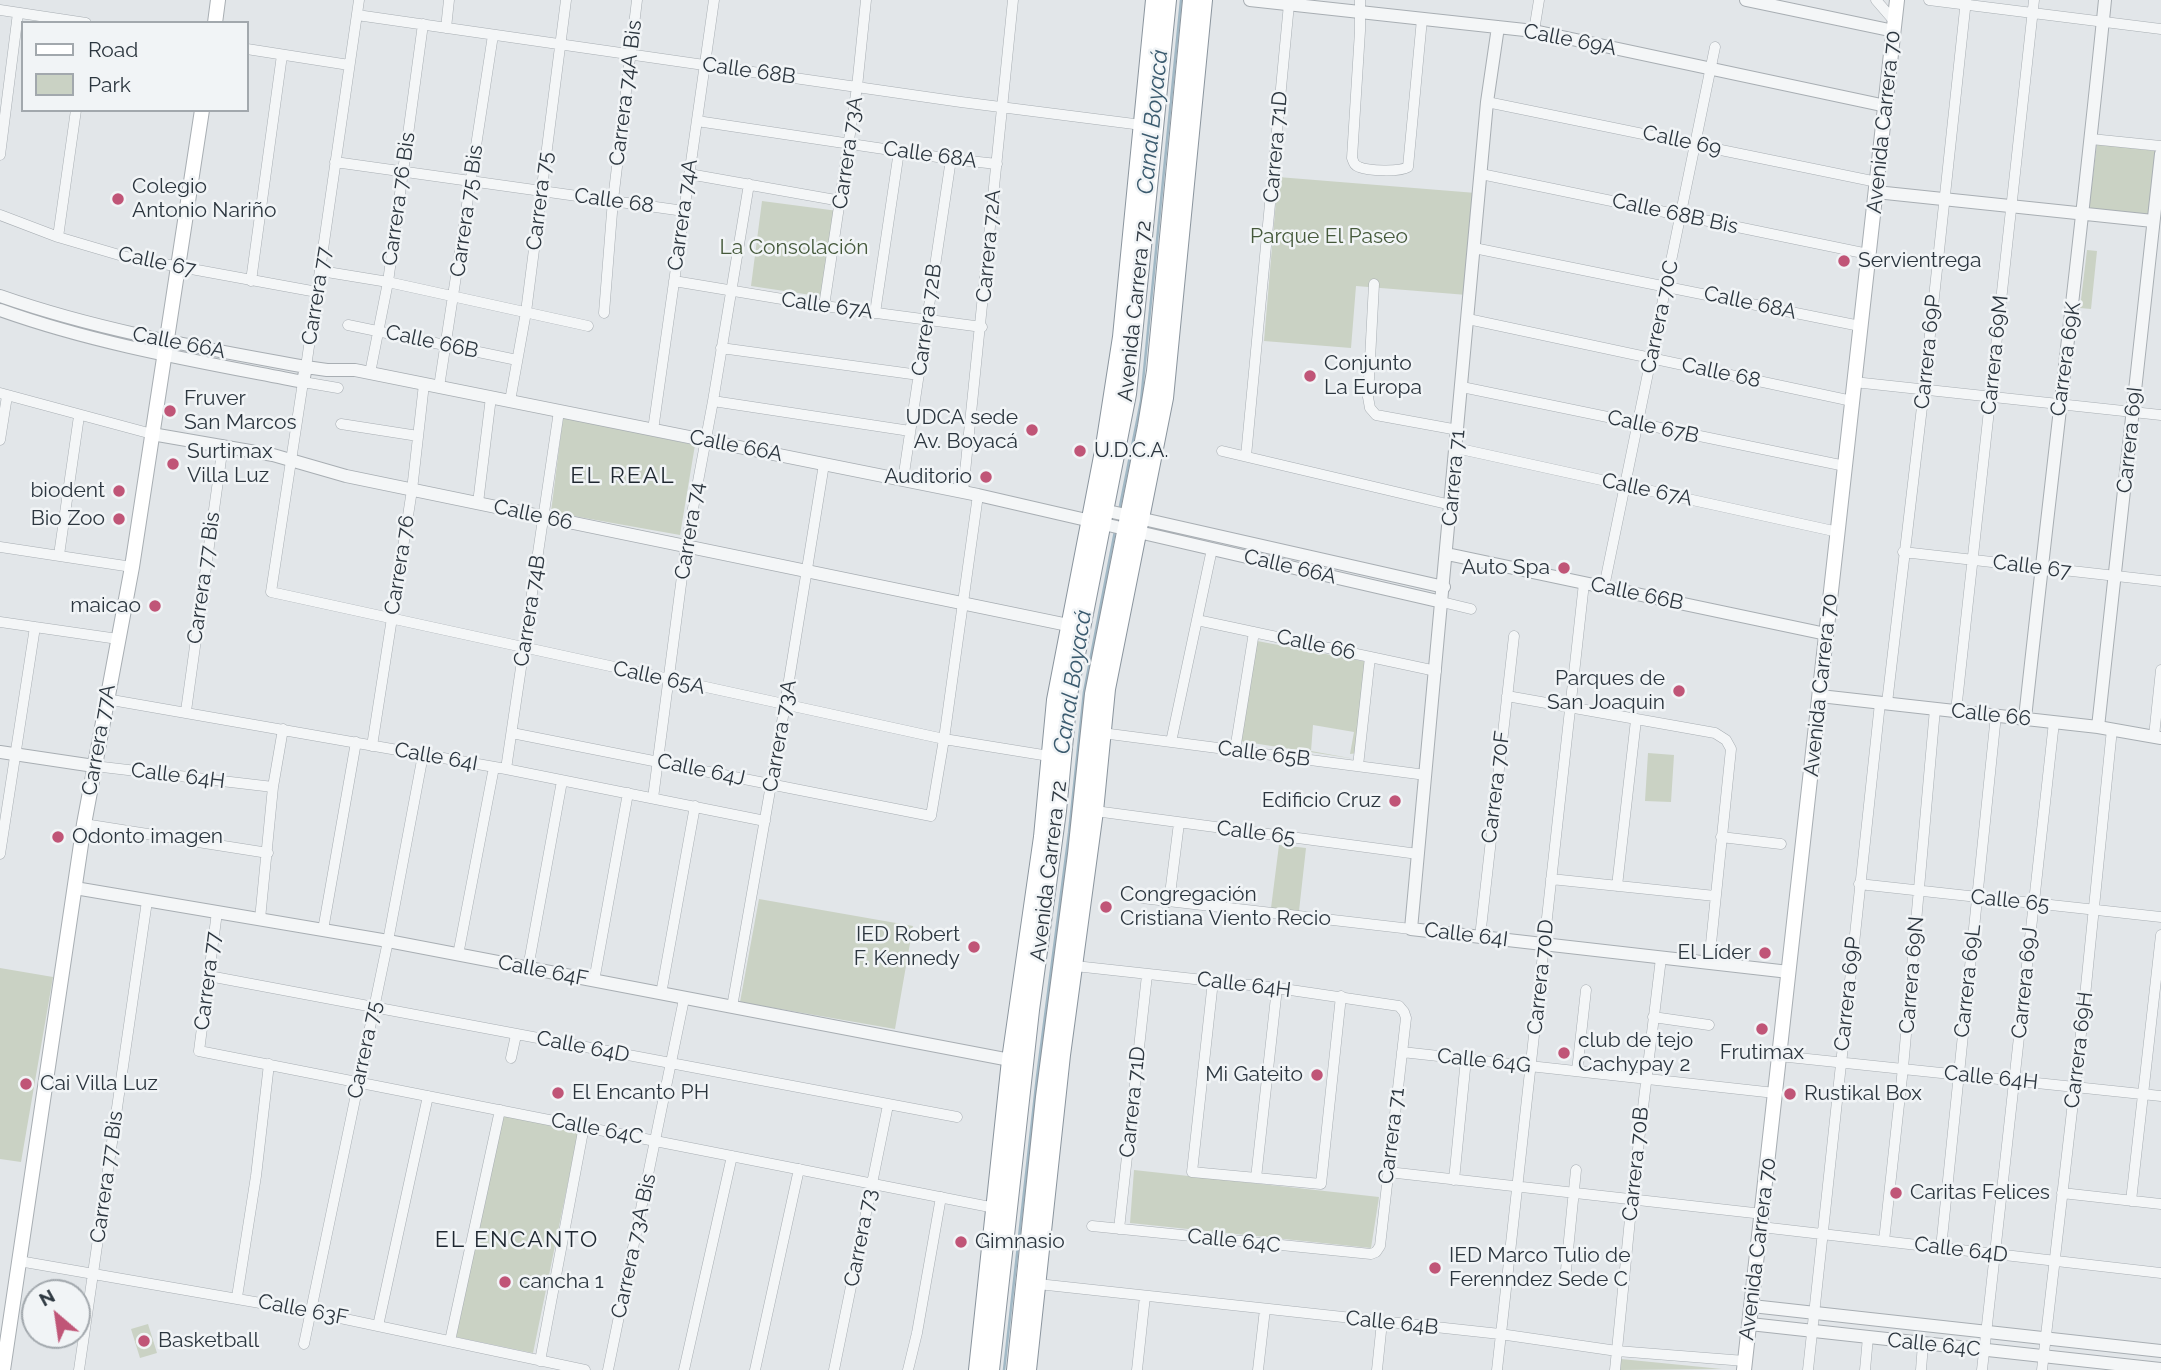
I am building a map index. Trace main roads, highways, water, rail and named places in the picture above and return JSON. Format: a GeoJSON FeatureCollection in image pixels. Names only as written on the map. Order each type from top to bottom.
{"type":"FeatureCollection","features":[{"type":"Feature","properties":{"kind":"highway","name":"Avenida Carrera 72"},"geometry":{"type":"LineString","coordinates":[[1028,1370],[1112,658],[1121,337],[1154,0]]}},
{"type":"Feature","properties":{"kind":"highway","name":"Avenida Carrera 72"},"geometry":{"type":"LineString","coordinates":[[1015,1370],[1042,1116],[1115,520],[1168,0]]}},
{"type":"Feature","properties":{"kind":"highway","name":"Avenida Carrera 72"},"geometry":{"type":"LineString","coordinates":[[991,1370],[1029,1023],[1052,862],[1069,695],[1115,520],[1151,401],[1191,0]]}},
{"type":"Feature","properties":{"kind":"highway","name":"Avenida Carrera 72"},"geometry":{"type":"LineString","coordinates":[[977,1370],[1010,1060],[1042,837],[1055,700],[1068,625],[1165,398],[1204,0]]}},
{"type":"Feature","properties":{"kind":"highway"},"geometry":{"type":"LineString","coordinates":[[1167,235],[1184,216]]}},
{"type":"Feature","properties":{"kind":"highway"},"geometry":{"type":"LineString","coordinates":[[1042,837],[1052,862]]}},
{"type":"Feature","properties":{"kind":"highway"},"geometry":{"type":"LineString","coordinates":[[1070,898],[1087,878]]}},
{"type":"Feature","properties":{"kind":"highway"},"geometry":{"type":"LineString","coordinates":[[1027,933],[1045,914]]}},
{"type":"Feature","properties":{"kind":"highway"},"geometry":{"type":"LineString","coordinates":[[1042,1116],[1054,1138]]}},
{"type":"Feature","properties":{"kind":"highway"},"geometry":{"type":"LineString","coordinates":[[989,1263],[1000,1289]]}},
{"type":"Feature","properties":{"kind":"highway"},"geometry":{"type":"LineString","coordinates":[[983,1370],[993,1350]]}},
{"type":"Feature","properties":{"kind":"main road"},"geometry":{"type":"LineString","coordinates":[[215,21],[218,0]]}},
{"type":"Feature","properties":{"kind":"main road","name":"Avenida Carrera 70"},"geometry":{"type":"LineString","coordinates":[[1745,1366],[1897,0]]}},
{"type":"Feature","properties":{"kind":"main road","name":"Carrera 77A"},"geometry":{"type":"LineString","coordinates":[[2,1367],[84,824],[132,567],[179,267],[200,112]]}},
{"type":"Feature","properties":{"kind":"waterway","name":"Canal Boyacá"},"geometry":{"type":"LineString","coordinates":[[1119,511],[1141,401],[1181,0]]}},
{"type":"Feature","properties":{"kind":"waterway","name":"Canal Boyacá"},"geometry":{"type":"LineString","coordinates":[[1004,1370],[1084,692],[1115,531]]}},
{"type":"Feature","properties":{"kind":"place","name":"Colegio Antonio Nariño"},"geometry":{"type":"Point","coordinates":[118,199]}},
{"type":"Feature","properties":{"kind":"place","name":"Servientrega"},"geometry":{"type":"Point","coordinates":[1844,261]}},
{"type":"Feature","properties":{"kind":"place","name":"Conjunto La Europa"},"geometry":{"type":"Point","coordinates":[1310,376]}},
{"type":"Feature","properties":{"kind":"place","name":"Fruver San Marcos"},"geometry":{"type":"Point","coordinates":[170,411]}},
{"type":"Feature","properties":{"kind":"place","name":"UDCA sede Av. Boyacá"},"geometry":{"type":"Point","coordinates":[1032,430]}},
{"type":"Feature","properties":{"kind":"place","name":"U.D.C.A."},"geometry":{"type":"Point","coordinates":[1080,451]}},
{"type":"Feature","properties":{"kind":"place","name":"Surtimax Villa Luz"},"geometry":{"type":"Point","coordinates":[173,464]}},
{"type":"Feature","properties":{"kind":"place","name":"Auditorio"},"geometry":{"type":"Point","coordinates":[986,477]}},
{"type":"Feature","properties":{"kind":"place","name":"biodent"},"geometry":{"type":"Point","coordinates":[119,491]}},
{"type":"Feature","properties":{"kind":"place","name":"Bio Zoo"},"geometry":{"type":"Point","coordinates":[119,519]}},
{"type":"Feature","properties":{"kind":"place","name":"Auto Spa"},"geometry":{"type":"Point","coordinates":[1564,568]}},
{"type":"Feature","properties":{"kind":"place","name":"maicao"},"geometry":{"type":"Point","coordinates":[155,606]}},
{"type":"Feature","properties":{"kind":"place","name":"Parques de San Joaquin"},"geometry":{"type":"Point","coordinates":[1679,691]}},
{"type":"Feature","properties":{"kind":"place","name":"Edificio Cruz"},"geometry":{"type":"Point","coordinates":[1395,801]}},
{"type":"Feature","properties":{"kind":"place","name":"Odonto imagen"},"geometry":{"type":"Point","coordinates":[58,837]}},
{"type":"Feature","properties":{"kind":"place","name":"Congregación Cristiana Viento Recio"},"geometry":{"type":"Point","coordinates":[1106,907]}},
{"type":"Feature","properties":{"kind":"place","name":"IED Robert F. Kennedy"},"geometry":{"type":"Point","coordinates":[974,947]}},
{"type":"Feature","properties":{"kind":"place","name":"El Líder"},"geometry":{"type":"Point","coordinates":[1765,953]}},
{"type":"Feature","properties":{"kind":"place","name":"Frutimax"},"geometry":{"type":"Point","coordinates":[1762,1029]}},
{"type":"Feature","properties":{"kind":"place","name":"club de tejo Cachypay 2"},"geometry":{"type":"Point","coordinates":[1564,1053]}},
{"type":"Feature","properties":{"kind":"place","name":"Mi Gateito"},"geometry":{"type":"Point","coordinates":[1317,1075]}},
{"type":"Feature","properties":{"kind":"place","name":"Cai Villa Luz"},"geometry":{"type":"Point","coordinates":[26,1084]}},
{"type":"Feature","properties":{"kind":"place","name":"El Encanto PH"},"geometry":{"type":"Point","coordinates":[558,1093]}},
{"type":"Feature","properties":{"kind":"place","name":"Rustikal Box"},"geometry":{"type":"Point","coordinates":[1790,1094]}},
{"type":"Feature","properties":{"kind":"place","name":"Caritas Felices"},"geometry":{"type":"Point","coordinates":[1896,1193]}},
{"type":"Feature","properties":{"kind":"place","name":"Gimnasio"},"geometry":{"type":"Point","coordinates":[961,1242]}},
{"type":"Feature","properties":{"kind":"place","name":"IED Marco Tulio de Ferenndez Sede C"},"geometry":{"type":"Point","coordinates":[1435,1268]}},
{"type":"Feature","properties":{"kind":"place","name":"cancha 1"},"geometry":{"type":"Point","coordinates":[505,1282]}},
{"type":"Feature","properties":{"kind":"place","name":"Basketball"},"geometry":{"type":"Point","coordinates":[144,1341]}},
{"type":"Feature","properties":{"kind":"district","name":"EL REAL"},"geometry":{"type":"Point","coordinates":[623,476]}},
{"type":"Feature","properties":{"kind":"district","name":"EL ENCANTO"},"geometry":{"type":"Point","coordinates":[517,1240]}},
{"type":"Feature","properties":{"kind":"park label","name":"Parque El Paseo"},"geometry":{"type":"Point","coordinates":[1329,237]}},
{"type":"Feature","properties":{"kind":"park label","name":"La Consolación"},"geometry":{"type":"Point","coordinates":[794,248]}}]}
